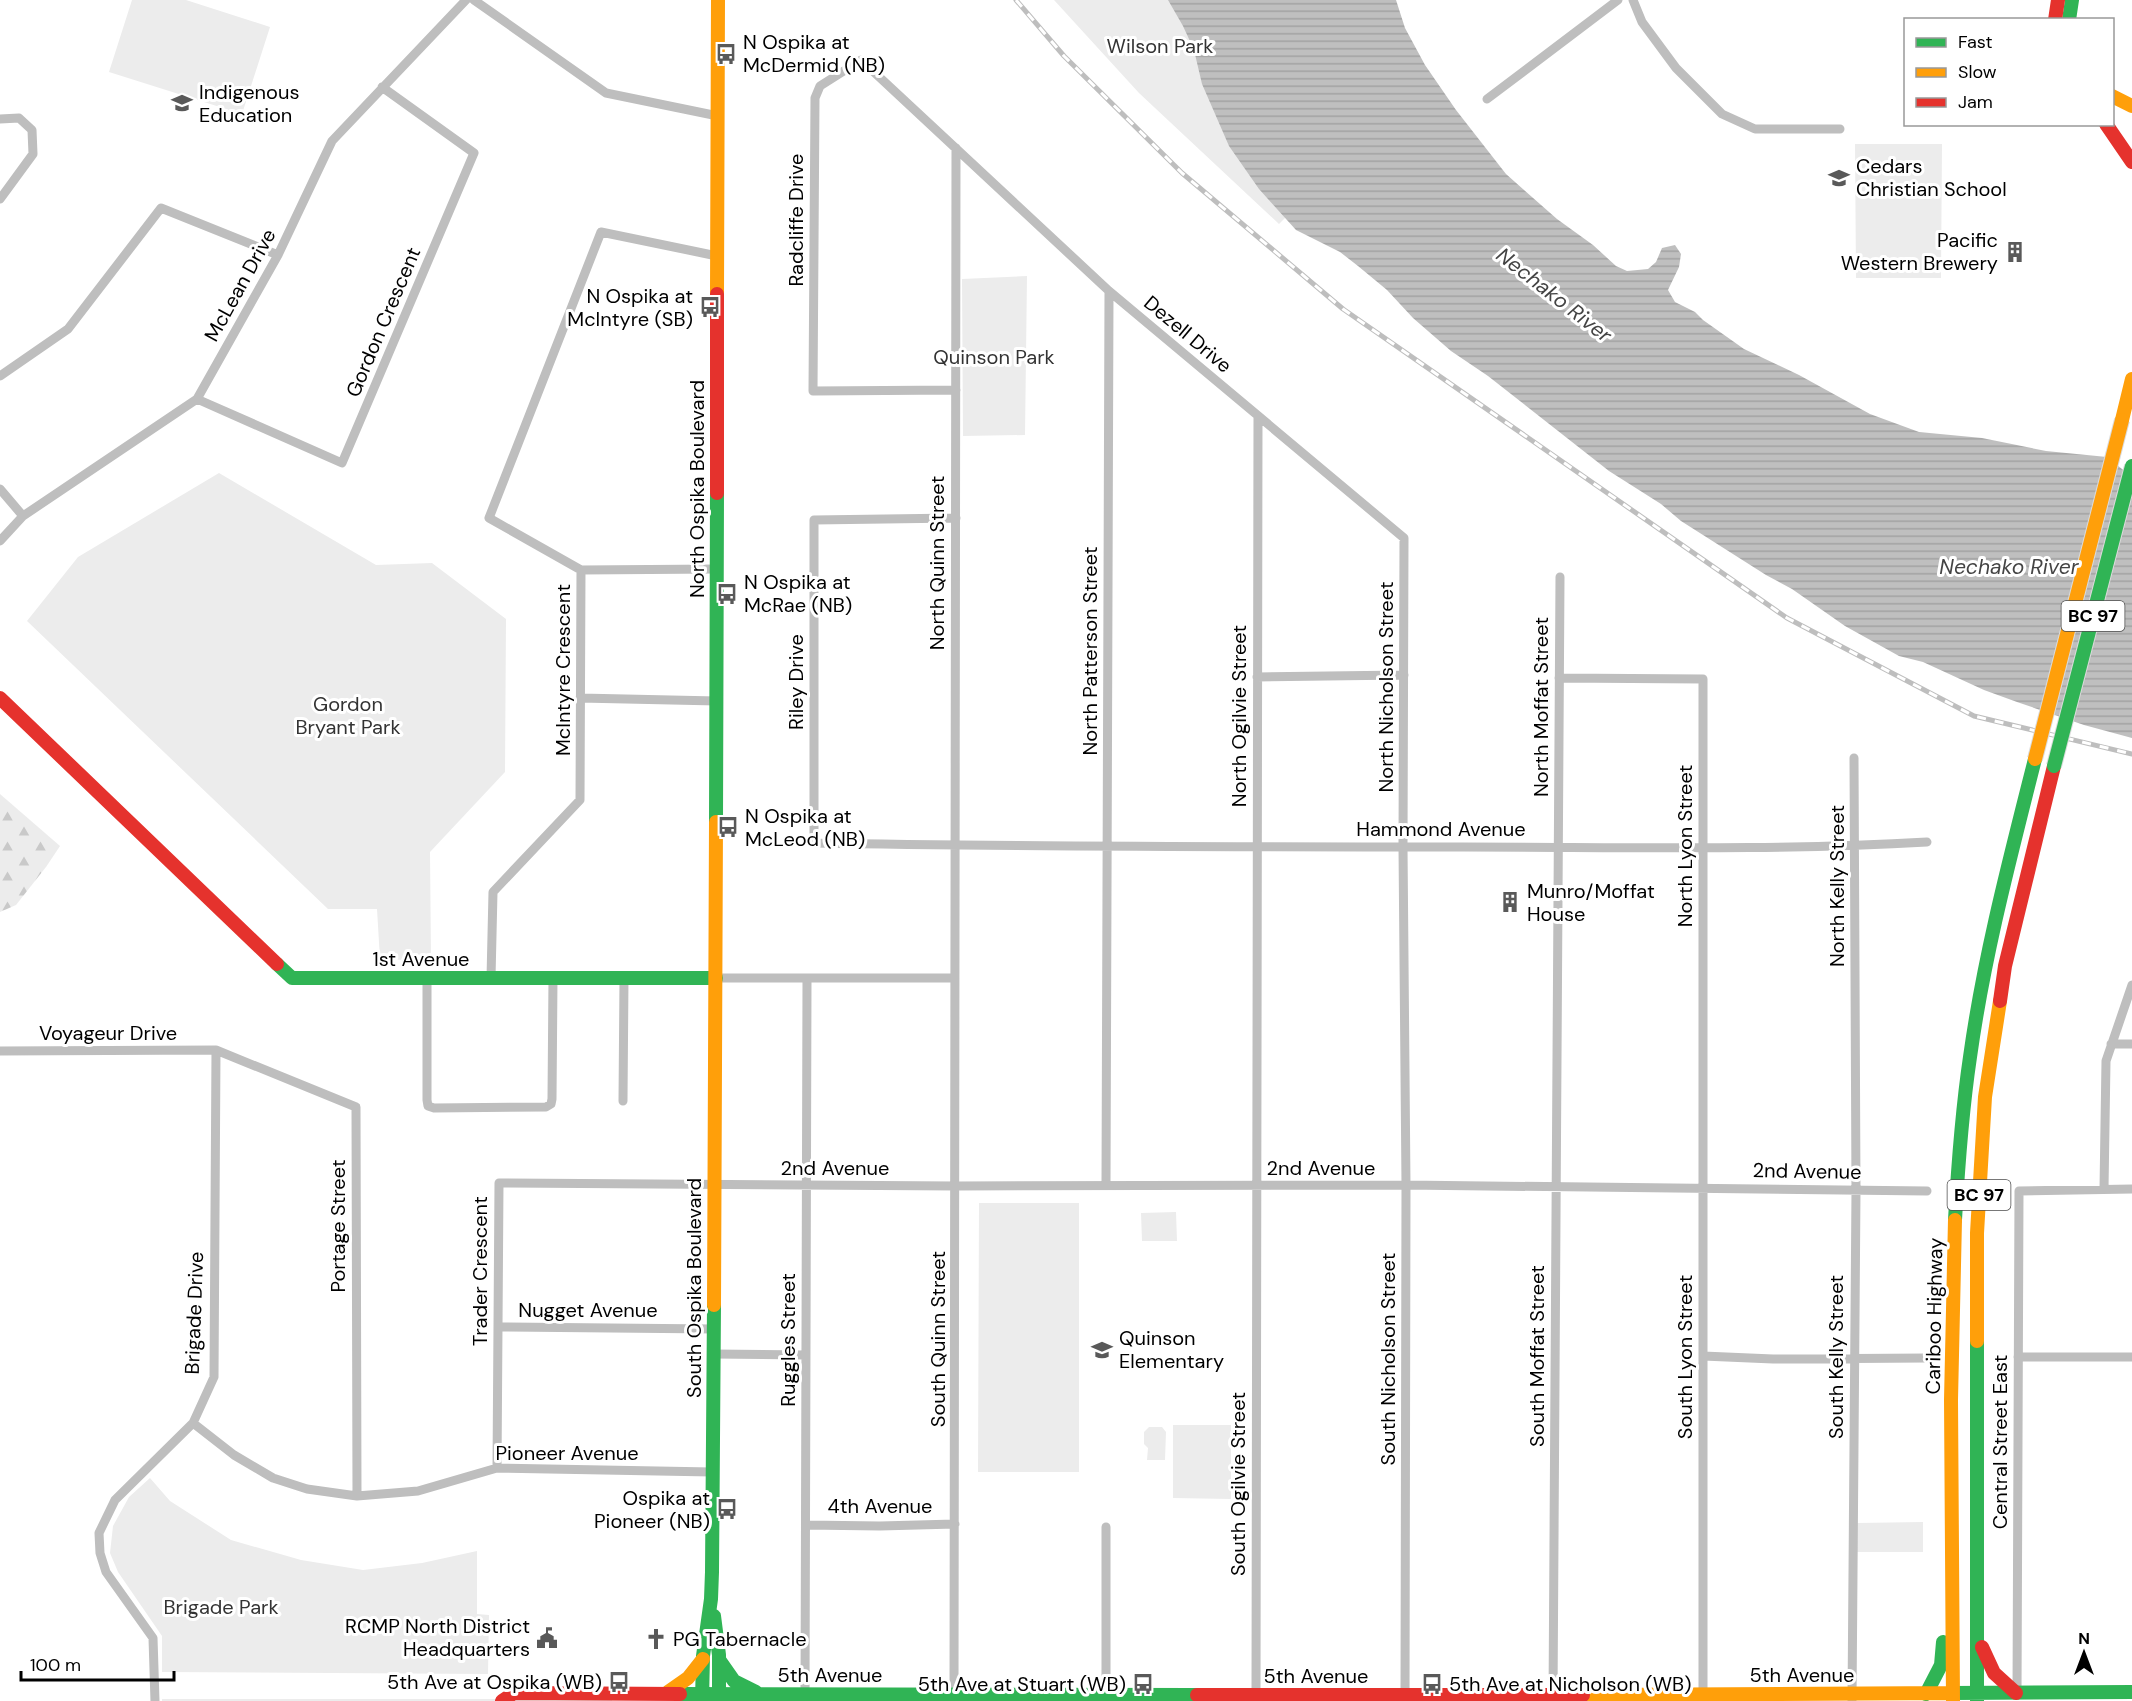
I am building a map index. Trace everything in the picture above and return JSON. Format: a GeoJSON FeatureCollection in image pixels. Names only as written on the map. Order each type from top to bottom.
{"type":"FeatureCollection","features":[{"type":"Feature","properties":{"kind":"main road","name":"North Ospika Boulevard"},"geometry":{"type":"LineString","coordinates":[[716,978],[718,0]]}},
{"type":"Feature","properties":{"kind":"main road"},"geometry":{"type":"LineString","coordinates":[[2055,18],[2058,0]]}},
{"type":"Feature","properties":{"kind":"main road"},"geometry":{"type":"LineString","coordinates":[[2069,18],[2072,0]]}},
{"type":"Feature","properties":{"kind":"main road"},"geometry":{"type":"LineString","coordinates":[[2114,97],[2132,106]]}},
{"type":"Feature","properties":{"kind":"main road"},"geometry":{"type":"LineString","coordinates":[[2107,126],[2132,162]]}},
{"type":"Feature","properties":{"kind":"main road","name":"Cariboo Highway"},"geometry":{"type":"LineString","coordinates":[[1956,1698],[1952,1313],[1964,1098],[1976,1017],[1996,918],[2132,380]]}},
{"type":"Feature","properties":{"kind":"main road","name":"BC 97"},"geometry":{"type":"LineString","coordinates":[[1977,1697],[1977,1233],[1985,1097],[2005,966],[2132,466]]}},
{"type":"Feature","properties":{"kind":"main road","name":"1st Avenue"},"geometry":{"type":"LineString","coordinates":[[0,698],[292,978],[716,978]]}},
{"type":"Feature","properties":{"kind":"main road","name":"South Ospika Boulevard"},"geometry":{"type":"LineString","coordinates":[[702,1698],[703,1659],[711,1599],[716,978]]}},
{"type":"Feature","properties":{"kind":"main road"},"geometry":{"type":"LineString","coordinates":[[1926,1694],[1941,1665],[1945,1541],[1952,1477]]}},
{"type":"Feature","properties":{"kind":"main road","name":"South Ospika Boulevard"},"geometry":{"type":"LineString","coordinates":[[711,1599],[719,1659],[719,1698]]}},
{"type":"Feature","properties":{"kind":"main road"},"geometry":{"type":"LineString","coordinates":[[1977,1631],[1987,1664],[1993,1674],[2017,1693]]}},
{"type":"Feature","properties":{"kind":"main road"},"geometry":{"type":"LineString","coordinates":[[664,1694],[682,1686],[690,1679],[703,1659]]}},
{"type":"Feature","properties":{"kind":"main road"},"geometry":{"type":"LineString","coordinates":[[719,1659],[726,1675],[732,1681],[746,1689],[763,1694]]}},
{"type":"Feature","properties":{"kind":"main road","name":"5th Avenue"},"geometry":{"type":"LineString","coordinates":[[502,1701],[514,1693],[664,1694],[702,1698],[763,1694],[805,1698],[1405,1699],[1852,1697],[1926,1694],[1956,1698],[2017,1693],[2132,1692]]}},
{"type":"Feature","properties":{"kind":"street","name":"McLean Drive"},"geometry":{"type":"LineString","coordinates":[[0,541],[22,516],[197,399],[278,255],[332,141],[466,0]]}},
{"type":"Feature","properties":{"kind":"street"},"geometry":{"type":"LineString","coordinates":[[474,0],[606,93],[718,116]]}},
{"type":"Feature","properties":{"kind":"street"},"geometry":{"type":"LineString","coordinates":[[1487,99],[1618,0]]}},
{"type":"Feature","properties":{"kind":"street"},"geometry":{"type":"LineString","coordinates":[[1633,0],[1642,22],[1676,68],[1722,114],[1755,129],[1840,129]]}},
{"type":"Feature","properties":{"kind":"street","name":"Radcliffe Drive"},"geometry":{"type":"LineString","coordinates":[[956,148],[861,60],[820,86],[816,92],[814,110],[813,391],[956,390]]}},
{"type":"Feature","properties":{"kind":"street","name":"Gordon Crescent"},"geometry":{"type":"LineString","coordinates":[[197,399],[342,463],[474,153],[382,87]]}},
{"type":"Feature","properties":{"kind":"street"},"geometry":{"type":"LineString","coordinates":[[0,119],[20,118],[32,130],[33,154],[0,199]]}},
{"type":"Feature","properties":{"kind":"street","name":"Dezell Drive"},"geometry":{"type":"LineString","coordinates":[[956,148],[1109,291],[1404,538]]}},
{"type":"Feature","properties":{"kind":"street","name":"North Quinn Street"},"geometry":{"type":"LineString","coordinates":[[955,978],[956,148]]}},
{"type":"Feature","properties":{"kind":"street"},"geometry":{"type":"LineString","coordinates":[[0,376],[68,329],[160,208],[278,255]]}},
{"type":"Feature","properties":{"kind":"street","name":"McIntyre Crescent"},"geometry":{"type":"LineString","coordinates":[[491,978],[493,892],[580,800],[581,570],[489,518],[601,232],[717,256]]}},
{"type":"Feature","properties":{"kind":"street","name":"North Patterson Street"},"geometry":{"type":"LineString","coordinates":[[1106,1185],[1109,291]]}},
{"type":"Feature","properties":{"kind":"street","name":"North Ogilvie Street"},"geometry":{"type":"LineString","coordinates":[[1256,1016],[1258,417]]}},
{"type":"Feature","properties":{"kind":"street"},"geometry":{"type":"LineString","coordinates":[[0,489],[22,516]]}},
{"type":"Feature","properties":{"kind":"street","name":"Riley Drive"},"geometry":{"type":"LineString","coordinates":[[955,846],[814,843],[814,520],[956,518]]}},
{"type":"Feature","properties":{"kind":"street","name":"North Nicholson Street"},"geometry":{"type":"LineString","coordinates":[[1404,538],[1405,1017]]}},
{"type":"Feature","properties":{"kind":"street"},"geometry":{"type":"LineString","coordinates":[[581,570],[717,569]]}},
{"type":"Feature","properties":{"kind":"street","name":"North Moffat Street"},"geometry":{"type":"LineString","coordinates":[[1557,1017],[1560,577]]}},
{"type":"Feature","properties":{"kind":"street"},"geometry":{"type":"LineString","coordinates":[[1257,677],[1404,675]]}},
{"type":"Feature","properties":{"kind":"street","name":"North Lyon Street"},"geometry":{"type":"LineString","coordinates":[[1559,678],[1703,679],[1703,1013]]}},
{"type":"Feature","properties":{"kind":"street"},"geometry":{"type":"LineString","coordinates":[[580,698],[717,701]]}},
{"type":"Feature","properties":{"kind":"street","name":"North Kelly Street"},"geometry":{"type":"LineString","coordinates":[[1854,758],[1855,1014]]}},
{"type":"Feature","properties":{"kind":"street","name":"Hammond Avenue"},"geometry":{"type":"LineString","coordinates":[[955,846],[1855,847],[1927,842]]}},
{"type":"Feature","properties":{"kind":"street"},"geometry":{"type":"LineString","coordinates":[[427,978],[426,1100],[428,1106],[434,1108],[546,1107],[551,1104],[553,978]]}},
{"type":"Feature","properties":{"kind":"street"},"geometry":{"type":"LineString","coordinates":[[623,1101],[624,978]]}},
{"type":"Feature","properties":{"kind":"street","name":"1st Avenue"},"geometry":{"type":"LineString","coordinates":[[716,978],[955,978]]}},
{"type":"Feature","properties":{"kind":"street","name":"South Quinn Street"},"geometry":{"type":"LineString","coordinates":[[954,1698],[955,978]]}},
{"type":"Feature","properties":{"kind":"street","name":"Ruggles Street"},"geometry":{"type":"LineString","coordinates":[[805,1698],[807,979]]}},
{"type":"Feature","properties":{"kind":"street"},"geometry":{"type":"LineString","coordinates":[[2132,985],[2106,1061],[2104,1189],[2132,1190]]}},
{"type":"Feature","properties":{"kind":"street","name":"South Lyon Street"},"geometry":{"type":"LineString","coordinates":[[1703,1013],[1703,1698]]}},
{"type":"Feature","properties":{"kind":"street","name":"South Kelly Street"},"geometry":{"type":"LineString","coordinates":[[1852,1697],[1855,1014]]}},
{"type":"Feature","properties":{"kind":"street","name":"South Ogilvie Street"},"geometry":{"type":"LineString","coordinates":[[1256,1016],[1256,1698]]}},
{"type":"Feature","properties":{"kind":"street","name":"South Nicholson Street"},"geometry":{"type":"LineString","coordinates":[[1405,1017],[1405,1699]]}},
{"type":"Feature","properties":{"kind":"street","name":"South Moffat Street"},"geometry":{"type":"LineString","coordinates":[[1553,1698],[1557,1017]]}},
{"type":"Feature","properties":{"kind":"street"},"geometry":{"type":"LineString","coordinates":[[2111,1044],[2132,1044]]}},
{"type":"Feature","properties":{"kind":"street","name":"Voyageur Drive"},"geometry":{"type":"LineString","coordinates":[[0,1051],[216,1050]]}},
{"type":"Feature","properties":{"kind":"street","name":"Brigade Drive"},"geometry":{"type":"LineString","coordinates":[[154,1701],[153,1638],[106,1572],[100,1553],[99,1533],[115,1500],[192,1422],[214,1377],[216,1050]]}},
{"type":"Feature","properties":{"kind":"street","name":"Portage Street"},"geometry":{"type":"LineString","coordinates":[[216,1050],[356,1107],[357,1496]]}},
{"type":"Feature","properties":{"kind":"street","name":"Trader Crescent"},"geometry":{"type":"LineString","coordinates":[[496,1468],[499,1183],[714,1186]]}},
{"type":"Feature","properties":{"kind":"street","name":"2nd Avenue"},"geometry":{"type":"LineString","coordinates":[[714,1186],[1406,1185],[1928,1191]]}},
{"type":"Feature","properties":{"kind":"street","name":"Central Street East"},"geometry":{"type":"LineString","coordinates":[[2017,1693],[2019,1191],[2104,1189]]}},
{"type":"Feature","properties":{"kind":"street","name":"Nugget Avenue"},"geometry":{"type":"LineString","coordinates":[[498,1327],[714,1329]]}},
{"type":"Feature","properties":{"kind":"street"},"geometry":{"type":"LineString","coordinates":[[713,1354],[806,1356]]}},
{"type":"Feature","properties":{"kind":"street"},"geometry":{"type":"LineString","coordinates":[[1703,1356],[1773,1359],[1927,1358]]}},
{"type":"Feature","properties":{"kind":"street"},"geometry":{"type":"LineString","coordinates":[[2018,1357],[2132,1357]]}},
{"type":"Feature","properties":{"kind":"street","name":"Pioneer Avenue"},"geometry":{"type":"LineString","coordinates":[[192,1422],[234,1455],[273,1478],[307,1489],[357,1496],[418,1491],[496,1468],[712,1472]]}},
{"type":"Feature","properties":{"kind":"street","name":"4th Avenue"},"geometry":{"type":"LineString","coordinates":[[806,1524],[880,1526],[955,1524]]}},
{"type":"Feature","properties":{"kind":"street"},"geometry":{"type":"LineString","coordinates":[[1106,1527],[1106,1698]]}},
{"type":"Feature","properties":{"kind":"green space"},"geometry":{"type":"Polygon","coordinates":[[[132,0],[186,0],[270,27],[242,114],[109,72],[132,0]]]}},
{"type":"Feature","properties":{"kind":"green space","name":"Wilson Park"},"geometry":{"type":"Polygon","coordinates":[[[1054,0],[1189,0],[1298,205],[1279,224],[1139,93],[1054,0]]]}},
{"type":"Feature","properties":{"kind":"green space"},"geometry":{"type":"Polygon","coordinates":[[[1855,144],[1942,144],[1941,278],[1856,278],[1855,144]]]}},
{"type":"Feature","properties":{"kind":"green space","name":"Quinson Park"},"geometry":{"type":"Polygon","coordinates":[[[1027,276],[1025,435],[963,436],[962,279],[1027,276]]]}},
{"type":"Feature","properties":{"kind":"green space","name":"Gordon Bryant Park"},"geometry":{"type":"Polygon","coordinates":[[[219,473],[376,565],[432,563],[506,619],[505,772],[430,852],[431,961],[380,959],[377,909],[328,909],[27,621],[78,557],[219,473]]]}},
{"type":"Feature","properties":{"kind":"green space"},"geometry":{"type":"Polygon","coordinates":[[[0,794],[60,846],[16,905],[0,912],[0,794]]]}},
{"type":"Feature","properties":{"kind":"green space"},"geometry":{"type":"Polygon","coordinates":[[[979,1203],[1079,1203],[1079,1472],[978,1472],[979,1203]]]}},
{"type":"Feature","properties":{"kind":"green space"},"geometry":{"type":"Polygon","coordinates":[[[1176,1212],[1177,1241],[1142,1241],[1141,1213],[1176,1212]]]}},
{"type":"Feature","properties":{"kind":"green space"},"geometry":{"type":"Polygon","coordinates":[[[1173,1425],[1231,1425],[1231,1499],[1173,1498],[1173,1425]]]}},
{"type":"Feature","properties":{"kind":"green space"},"geometry":{"type":"Polygon","coordinates":[[[1149,1427],[1162,1427],[1166,1432],[1165,1460],[1147,1460],[1148,1448],[1144,1444],[1144,1432],[1149,1427]]]}},
{"type":"Feature","properties":{"kind":"green space","name":"Brigade Park"},"geometry":{"type":"Polygon","coordinates":[[[150,1478],[170,1501],[231,1540],[301,1560],[363,1570],[422,1563],[477,1551],[477,1614],[489,1615],[488,1674],[162,1672],[162,1636],[118,1572],[110,1553],[113,1526],[129,1497],[150,1478]]]}},
{"type":"Feature","properties":{"kind":"green space"},"geometry":{"type":"Polygon","coordinates":[[[1923,1522],[1923,1552],[1856,1552],[1857,1523],[1923,1522]]]}},
{"type":"Feature","properties":{"kind":"green space"},"geometry":{"type":"Polygon","coordinates":[[[162,1699],[612,1699],[612,1701],[162,1701],[162,1699]]]}},
{"type":"Feature","properties":{"kind":"water","name":"Nechako River"},"geometry":{"type":"Polygon","coordinates":[[[1168,0],[1396,0],[1405,28],[1425,65],[1456,110],[1506,174],[1557,219],[1593,245],[1616,266],[1627,271],[1648,269],[1656,262],[1662,248],[1675,245],[1681,254],[1679,267],[1668,290],[1675,302],[1695,312],[1744,349],[1799,375],[1870,414],[1919,432],[1982,438],[2046,451],[2107,457],[2132,477],[2132,738],[2084,725],[1984,690],[1923,662],[1899,656],[1845,626],[1792,589],[1681,521],[1661,504],[1609,471],[1488,376],[1451,351],[1413,318],[1387,290],[1358,266],[1340,252],[1296,230],[1259,189],[1229,146],[1202,84],[1194,50],[1168,0]]]}},
{"type":"Feature","properties":{"kind":"railway"},"geometry":{"type":"LineString","coordinates":[[1016,0],[1064,56],[1182,173],[1343,309],[1787,618],[1974,716],[2132,754]]}},
{"type":"Feature","properties":{"kind":"traffic: fast"},"geometry":{"type":"LineString","coordinates":[[2069,18],[2072,0]]}},
{"type":"Feature","properties":{"kind":"traffic: fast"},"geometry":{"type":"LineString","coordinates":[[2054,766],[2132,466]]}},
{"type":"Feature","properties":{"kind":"traffic: fast"},"geometry":{"type":"LineString","coordinates":[[716,822],[717,493]]}},
{"type":"Feature","properties":{"kind":"traffic: fast"},"geometry":{"type":"LineString","coordinates":[[1955,1220],[1967,1077],[1976,1019],[1998,907],[2035,759]]}},
{"type":"Feature","properties":{"kind":"traffic: fast"},"geometry":{"type":"LineString","coordinates":[[277,964],[292,978],[716,978]]}},
{"type":"Feature","properties":{"kind":"traffic: fast"},"geometry":{"type":"LineString","coordinates":[[702,1701],[703,1656],[711,1599],[712,1572],[714,1305]]}},
{"type":"Feature","properties":{"kind":"traffic: fast"},"geometry":{"type":"LineString","coordinates":[[1977,1341],[1977,1701]]}},
{"type":"Feature","properties":{"kind":"traffic: fast"},"geometry":{"type":"LineString","coordinates":[[714,1616],[719,1655],[719,1701]]}},
{"type":"Feature","properties":{"kind":"traffic: fast"},"geometry":{"type":"LineString","coordinates":[[1926,1694],[1941,1665],[1943,1642]]}},
{"type":"Feature","properties":{"kind":"traffic: fast"},"geometry":{"type":"LineString","coordinates":[[720,1661],[734,1681],[756,1692]]}},
{"type":"Feature","properties":{"kind":"traffic: fast"},"geometry":{"type":"LineString","coordinates":[[1952,1693],[2132,1692]]}},
{"type":"Feature","properties":{"kind":"traffic: fast"},"geometry":{"type":"LineString","coordinates":[[680,1694],[1197,1695]]}},
{"type":"Feature","properties":{"kind":"traffic: slow"},"geometry":{"type":"LineString","coordinates":[[717,294],[718,0]]}},
{"type":"Feature","properties":{"kind":"traffic: slow"},"geometry":{"type":"LineString","coordinates":[[2114,97],[2132,106]]}},
{"type":"Feature","properties":{"kind":"traffic: slow"},"geometry":{"type":"LineString","coordinates":[[2122,420],[2132,379]]}},
{"type":"Feature","properties":{"kind":"traffic: slow"},"geometry":{"type":"LineString","coordinates":[[2035,759],[2122,420]]}},
{"type":"Feature","properties":{"kind":"traffic: slow"},"geometry":{"type":"LineString","coordinates":[[714,1305],[716,822]]}},
{"type":"Feature","properties":{"kind":"traffic: slow"},"geometry":{"type":"LineString","coordinates":[[1977,1341],[1977,1233],[1985,1097],[2000,1001]]}},
{"type":"Feature","properties":{"kind":"traffic: slow"},"geometry":{"type":"LineString","coordinates":[[1953,1701],[1951,1400],[1955,1220]]}},
{"type":"Feature","properties":{"kind":"traffic: slow"},"geometry":{"type":"LineString","coordinates":[[668,1692],[688,1678],[703,1659]]}},
{"type":"Feature","properties":{"kind":"traffic: slow"},"geometry":{"type":"LineString","coordinates":[[1583,1695],[1952,1693]]}},
{"type":"Feature","properties":{"kind":"traffic: jam"},"geometry":{"type":"LineString","coordinates":[[2055,18],[2058,0]]}},
{"type":"Feature","properties":{"kind":"traffic: jam"},"geometry":{"type":"LineString","coordinates":[[2107,126],[2132,162]]}},
{"type":"Feature","properties":{"kind":"traffic: jam"},"geometry":{"type":"LineString","coordinates":[[717,294],[717,493]]}},
{"type":"Feature","properties":{"kind":"traffic: jam"},"geometry":{"type":"LineString","coordinates":[[0,698],[277,964]]}},
{"type":"Feature","properties":{"kind":"traffic: jam"},"geometry":{"type":"LineString","coordinates":[[2000,1001],[2005,966],[2054,766]]}},
{"type":"Feature","properties":{"kind":"traffic: jam"},"geometry":{"type":"LineString","coordinates":[[1982,1647],[1994,1673],[2016,1693]]}},
{"type":"Feature","properties":{"kind":"traffic: jam"},"geometry":{"type":"LineString","coordinates":[[502,1701],[514,1693],[680,1694]]}},
{"type":"Feature","properties":{"kind":"traffic: jam"},"geometry":{"type":"LineString","coordinates":[[1197,1695],[1583,1695]]}},
{"type":"Feature","properties":{"kind":"place","name":"N Ospika at McDermid (NB)"},"geometry":{"type":"Point","coordinates":[726,54]}},
{"type":"Feature","properties":{"kind":"place","name":"Indigenous Education"},"geometry":{"type":"Point","coordinates":[182,103]}},
{"type":"Feature","properties":{"kind":"place","name":"Cedars Christian School"},"geometry":{"type":"Point","coordinates":[1839,178]}},
{"type":"Feature","properties":{"kind":"place","name":"Pacific Western Brewery"},"geometry":{"type":"Point","coordinates":[2015,252]}},
{"type":"Feature","properties":{"kind":"place","name":"N Ospika at McIntyre (SB)"},"geometry":{"type":"Point","coordinates":[710,307]}},
{"type":"Feature","properties":{"kind":"place","name":"N Ospika at McRae (NB)"},"geometry":{"type":"Point","coordinates":[727,594]}},
{"type":"Feature","properties":{"kind":"place","name":"N Ospika at McLeod (NB)"},"geometry":{"type":"Point","coordinates":[728,827]}},
{"type":"Feature","properties":{"kind":"place","name":"Munro/Moffat House"},"geometry":{"type":"Point","coordinates":[1510,902]}},
{"type":"Feature","properties":{"kind":"place","name":"Quinson Elementary"},"geometry":{"type":"Point","coordinates":[1102,1350]}},
{"type":"Feature","properties":{"kind":"place","name":"Ospika at Pioneer (NB)"},"geometry":{"type":"Point","coordinates":[727,1509]}},
{"type":"Feature","properties":{"kind":"place","name":"RCMP North District Headquarters"},"geometry":{"type":"Point","coordinates":[547,1638]}},
{"type":"Feature","properties":{"kind":"place","name":"PG Tabernacle"},"geometry":{"type":"Point","coordinates":[656,1639]}},
{"type":"Feature","properties":{"kind":"place","name":"5th Ave at Ospika (WB)"},"geometry":{"type":"Point","coordinates":[619,1682]}},
{"type":"Feature","properties":{"kind":"place","name":"5th Ave at Stuart (WB)"},"geometry":{"type":"Point","coordinates":[1143,1684]}},
{"type":"Feature","properties":{"kind":"place","name":"5th Ave at Nicholson (WB)"},"geometry":{"type":"Point","coordinates":[1432,1684]}}]}
